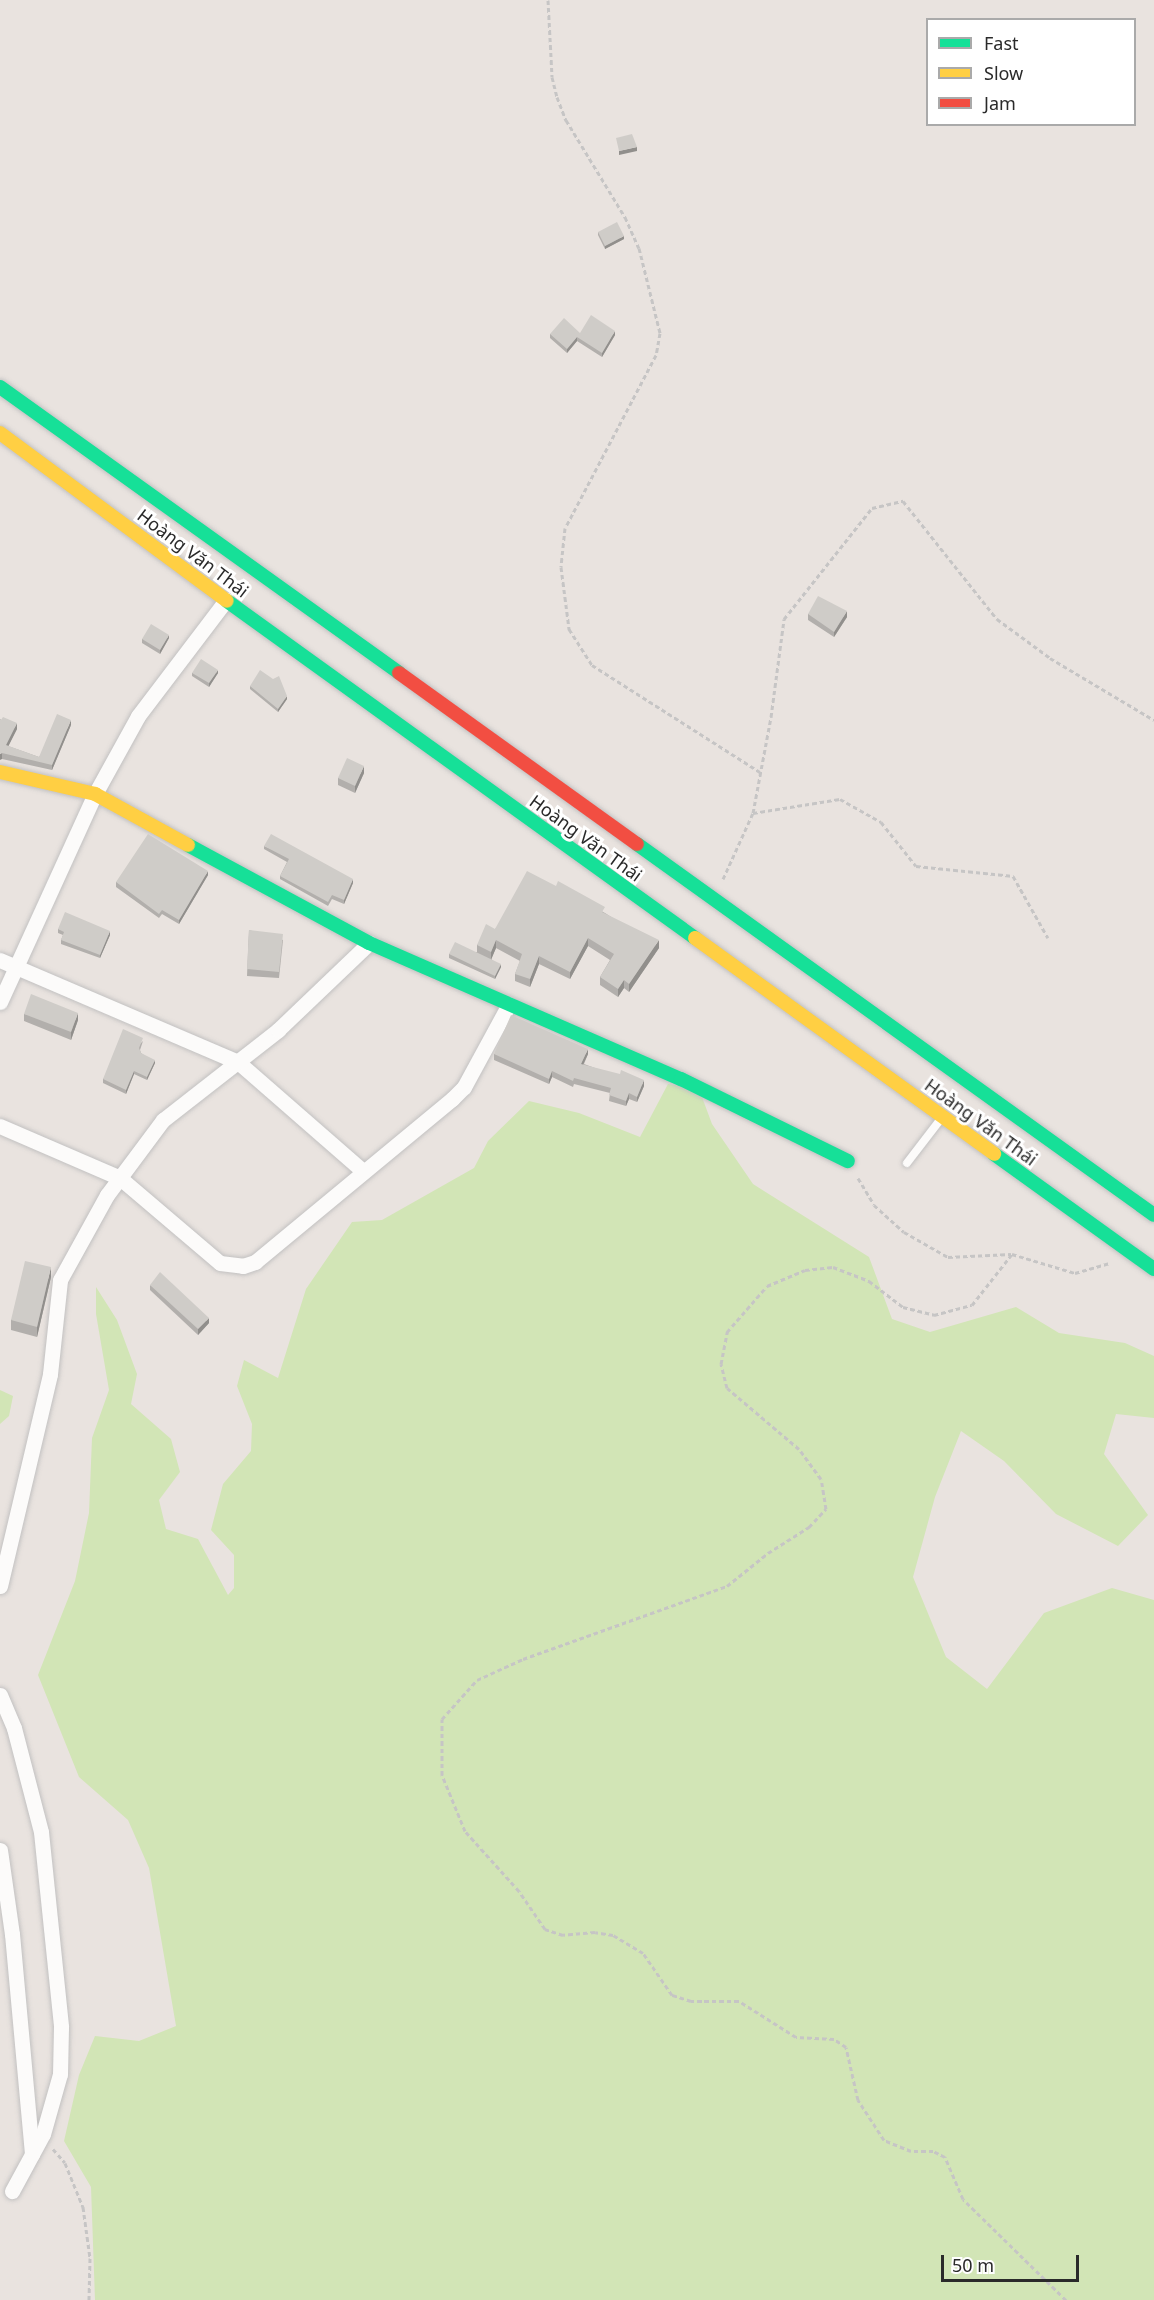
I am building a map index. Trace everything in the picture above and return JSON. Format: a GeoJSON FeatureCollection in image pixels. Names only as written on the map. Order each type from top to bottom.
{"type":"FeatureCollection","features":[{"type":"Feature","properties":{"kind":"main road","name":"Hoàng Văn Thái"},"geometry":{"type":"LineString","coordinates":[[0,387],[243,576],[713,900],[1154,1215]]}},
{"type":"Feature","properties":{"kind":"main road","name":"Hoàng Văn Thái"},"geometry":{"type":"LineString","coordinates":[[0,433],[226,600],[1154,1269]]}},
{"type":"Feature","properties":{"kind":"main road"},"geometry":{"type":"LineString","coordinates":[[226,600],[243,576]]}},
{"type":"Feature","properties":{"kind":"main road"},"geometry":{"type":"LineString","coordinates":[[0,772],[95,794],[369,943],[681,1079],[848,1161]]}},
{"type":"Feature","properties":{"kind":"street"},"geometry":{"type":"LineString","coordinates":[[0,1002],[95,794],[138,716],[226,600]]}},
{"type":"Feature","properties":{"kind":"street"},"geometry":{"type":"LineString","coordinates":[[0,1586],[50,1374],[60,1280],[120,1178],[164,1120],[278,1030],[369,943]]}},
{"type":"Feature","properties":{"kind":"street"},"geometry":{"type":"LineString","coordinates":[[0,960],[238,1062],[363,1171]]}},
{"type":"Feature","properties":{"kind":"street"},"geometry":{"type":"LineString","coordinates":[[0,1126],[120,1178],[220,1263],[232,1267],[255,1262],[464,1087],[509,1004]]}},
{"type":"Feature","properties":{"kind":"street"},"geometry":{"type":"LineString","coordinates":[[0,1695],[14,1728],[41,1832],[57,1969],[60,2074],[43,2134],[12,2191]]}},
{"type":"Feature","properties":{"kind":"street"},"geometry":{"type":"LineString","coordinates":[[0,1850],[12,1934],[32,2155]]}},
{"type":"Feature","properties":{"kind":"lane"},"geometry":{"type":"LineString","coordinates":[[907,1163],[943,1117]]}},
{"type":"Feature","properties":{"kind":"path"},"geometry":{"type":"LineString","coordinates":[[548,0],[552,77],[557,97],[566,120],[620,207],[639,248],[660,333],[656,355],[565,528],[561,567],[569,629],[592,664],[760,772]]}},
{"type":"Feature","properties":{"kind":"path"},"geometry":{"type":"LineString","coordinates":[[713,900],[753,813],[784,619],[872,508],[903,501],[997,618],[1050,658],[1154,720]]}},
{"type":"Feature","properties":{"kind":"path"},"geometry":{"type":"LineString","coordinates":[[753,813],[840,800],[881,822],[916,866],[1012,876],[1048,938]]}},
{"type":"Feature","properties":{"kind":"path"},"geometry":{"type":"LineString","coordinates":[[848,1161],[874,1205],[903,1232],[948,1257],[1012,1254],[1075,1273],[1113,1263],[1130,1252]]}},
{"type":"Feature","properties":{"kind":"path"},"geometry":{"type":"LineString","coordinates":[[1012,1254],[972,1305],[934,1315],[903,1306],[869,1281],[833,1268],[805,1270],[767,1287],[727,1332],[721,1364],[725,1380],[728,1388],[799,1449],[821,1479],[825,1509],[809,1527],[768,1553],[727,1586],[606,1632],[523,1659],[477,1680],[442,1719],[442,1776],[465,1831],[519,1891],[545,1929],[563,1935],[595,1932],[613,1935],[643,1953],[672,1995],[691,2001],[739,2001],[796,2037],[834,2039],[846,2048],[858,2100],[884,2140],[911,2151],[933,2151],[945,2157],[963,2199],[1066,2300]]}},
{"type":"Feature","properties":{"kind":"path"},"geometry":{"type":"LineString","coordinates":[[43,2134],[65,2163],[83,2207],[90,2258],[89,2300]]}},
{"type":"Feature","properties":{"kind":"green space"},"geometry":{"type":"Polygon","coordinates":[[[668,1084],[699,1089],[712,1124],[753,1184],[869,1257],[892,1319],[930,1332],[1016,1307],[1059,1333],[1125,1343],[1154,1356],[1154,1418],[1116,1414],[1104,1454],[1148,1515],[1118,1546],[1056,1514],[1004,1461],[961,1431],[935,1497],[913,1577],[946,1657],[987,1689],[1044,1613],[1112,1588],[1154,1600],[1154,2300],[95,2300],[91,2187],[64,2141],[79,2075],[95,2036],[139,2041],[176,2026],[149,1868],[128,1820],[79,1777],[38,1675],[75,1581],[89,1513],[92,1438],[109,1390],[96,1314],[96,1287],[117,1320],[137,1374],[131,1404],[171,1439],[180,1472],[159,1500],[166,1529],[198,1539],[228,1595],[234,1588],[234,1555],[211,1530],[223,1484],[251,1451],[252,1424],[237,1386],[244,1360],[278,1378],[306,1289],[352,1222],[382,1220],[474,1168],[488,1141],[529,1101],[579,1113],[640,1137],[668,1084]]]}},
{"type":"Feature","properties":{"kind":"green space"},"geometry":{"type":"Polygon","coordinates":[[[0,1390],[13,1396],[9,1416],[0,1424],[0,1390]]]}},
{"type":"Feature","properties":{"kind":"building"},"geometry":{"type":"Polygon","coordinates":[[[632,134],[637,147],[619,151],[616,138],[632,134]]]}},
{"type":"Feature","properties":{"kind":"building"},"geometry":{"type":"Polygon","coordinates":[[[617,222],[624,236],[605,246],[598,232],[617,222]]]}},
{"type":"Feature","properties":{"kind":"building"},"geometry":{"type":"Polygon","coordinates":[[[591,315],[615,331],[602,353],[577,337],[567,349],[550,334],[564,318],[580,333],[591,315]]]}},
{"type":"Feature","properties":{"kind":"building"},"geometry":{"type":"Polygon","coordinates":[[[818,596],[847,611],[834,632],[808,614],[818,596]]]}},
{"type":"Feature","properties":{"kind":"building"},"geometry":{"type":"Polygon","coordinates":[[[151,624],[169,635],[160,650],[142,639],[151,624]]]}},
{"type":"Feature","properties":{"kind":"building"},"geometry":{"type":"Polygon","coordinates":[[[201,659],[218,670],[209,683],[192,673],[201,659]]]}},
{"type":"Feature","properties":{"kind":"building"},"geometry":{"type":"Polygon","coordinates":[[[260,670],[273,679],[279,676],[287,696],[278,709],[250,686],[260,670]]]}},
{"type":"Feature","properties":{"kind":"building"},"geometry":{"type":"Polygon","coordinates":[[[57,714],[71,720],[52,765],[0,754],[0,719],[3,717],[17,723],[6,745],[39,757],[57,714]]]}},
{"type":"Feature","properties":{"kind":"building"},"geometry":{"type":"Polygon","coordinates":[[[347,758],[364,766],[355,786],[338,778],[347,758]]]}},
{"type":"Feature","properties":{"kind":"building"},"geometry":{"type":"Polygon","coordinates":[[[148,834],[208,871],[179,920],[162,910],[159,914],[116,882],[148,834]]]}},
{"type":"Feature","properties":{"kind":"building"},"geometry":{"type":"Polygon","coordinates":[[[271,834],[353,879],[344,900],[332,895],[328,902],[280,876],[289,859],[264,846],[271,834]]]}},
{"type":"Feature","properties":{"kind":"building"},"geometry":{"type":"Polygon","coordinates":[[[527,871],[556,886],[558,881],[605,907],[602,912],[659,940],[629,984],[624,980],[618,989],[600,977],[614,954],[588,938],[570,972],[539,956],[530,979],[515,974],[522,954],[496,940],[491,952],[477,945],[486,924],[495,929],[527,871]]]}},
{"type":"Feature","properties":{"kind":"building"},"geometry":{"type":"Polygon","coordinates":[[[65,912],[110,931],[100,955],[61,940],[64,932],[58,929],[65,912]]]}},
{"type":"Feature","properties":{"kind":"building"},"geometry":{"type":"Polygon","coordinates":[[[249,930],[283,934],[279,972],[247,969],[249,930]]]}},
{"type":"Feature","properties":{"kind":"building"},"geometry":{"type":"Polygon","coordinates":[[[455,942],[501,964],[495,976],[449,954],[455,942]]]}},
{"type":"Feature","properties":{"kind":"building"},"geometry":{"type":"Polygon","coordinates":[[[31,994],[78,1013],[71,1032],[24,1014],[31,994]]]}},
{"type":"Feature","properties":{"kind":"building"},"geometry":{"type":"Polygon","coordinates":[[[511,1015],[588,1049],[581,1064],[620,1074],[621,1070],[644,1080],[637,1097],[629,1093],[626,1101],[609,1095],[611,1088],[574,1078],[573,1081],[552,1071],[549,1079],[494,1054],[511,1015]]]}},
{"type":"Feature","properties":{"kind":"building"},"geometry":{"type":"Polygon","coordinates":[[[123,1029],[143,1038],[139,1048],[141,1053],[155,1060],[147,1077],[134,1071],[126,1090],[103,1079],[123,1029]]]}},
{"type":"Feature","properties":{"kind":"building"},"geometry":{"type":"Polygon","coordinates":[[[25,1261],[51,1267],[37,1327],[11,1320],[25,1261]]]}},
{"type":"Feature","properties":{"kind":"building"},"geometry":{"type":"Polygon","coordinates":[[[160,1272],[209,1318],[198,1329],[150,1285],[160,1272]]]}},
{"type":"Feature","properties":{"kind":"traffic: fast"},"geometry":{"type":"LineString","coordinates":[[0,387],[399,673]]}},
{"type":"Feature","properties":{"kind":"traffic: fast"},"geometry":{"type":"LineString","coordinates":[[227,601],[695,938]]}},
{"type":"Feature","properties":{"kind":"traffic: fast"},"geometry":{"type":"LineString","coordinates":[[637,844],[1154,1215]]}},
{"type":"Feature","properties":{"kind":"traffic: fast"},"geometry":{"type":"LineString","coordinates":[[188,845],[369,943],[681,1079],[848,1161]]}},
{"type":"Feature","properties":{"kind":"traffic: fast"},"geometry":{"type":"LineString","coordinates":[[994,1154],[1154,1269]]}},
{"type":"Feature","properties":{"kind":"traffic: slow"},"geometry":{"type":"LineString","coordinates":[[0,433],[227,601]]}},
{"type":"Feature","properties":{"kind":"traffic: slow"},"geometry":{"type":"LineString","coordinates":[[0,772],[95,794],[188,845]]}},
{"type":"Feature","properties":{"kind":"traffic: slow"},"geometry":{"type":"LineString","coordinates":[[695,938],[994,1154]]}},
{"type":"Feature","properties":{"kind":"traffic: jam"},"geometry":{"type":"LineString","coordinates":[[399,673],[637,844]]}}]}
